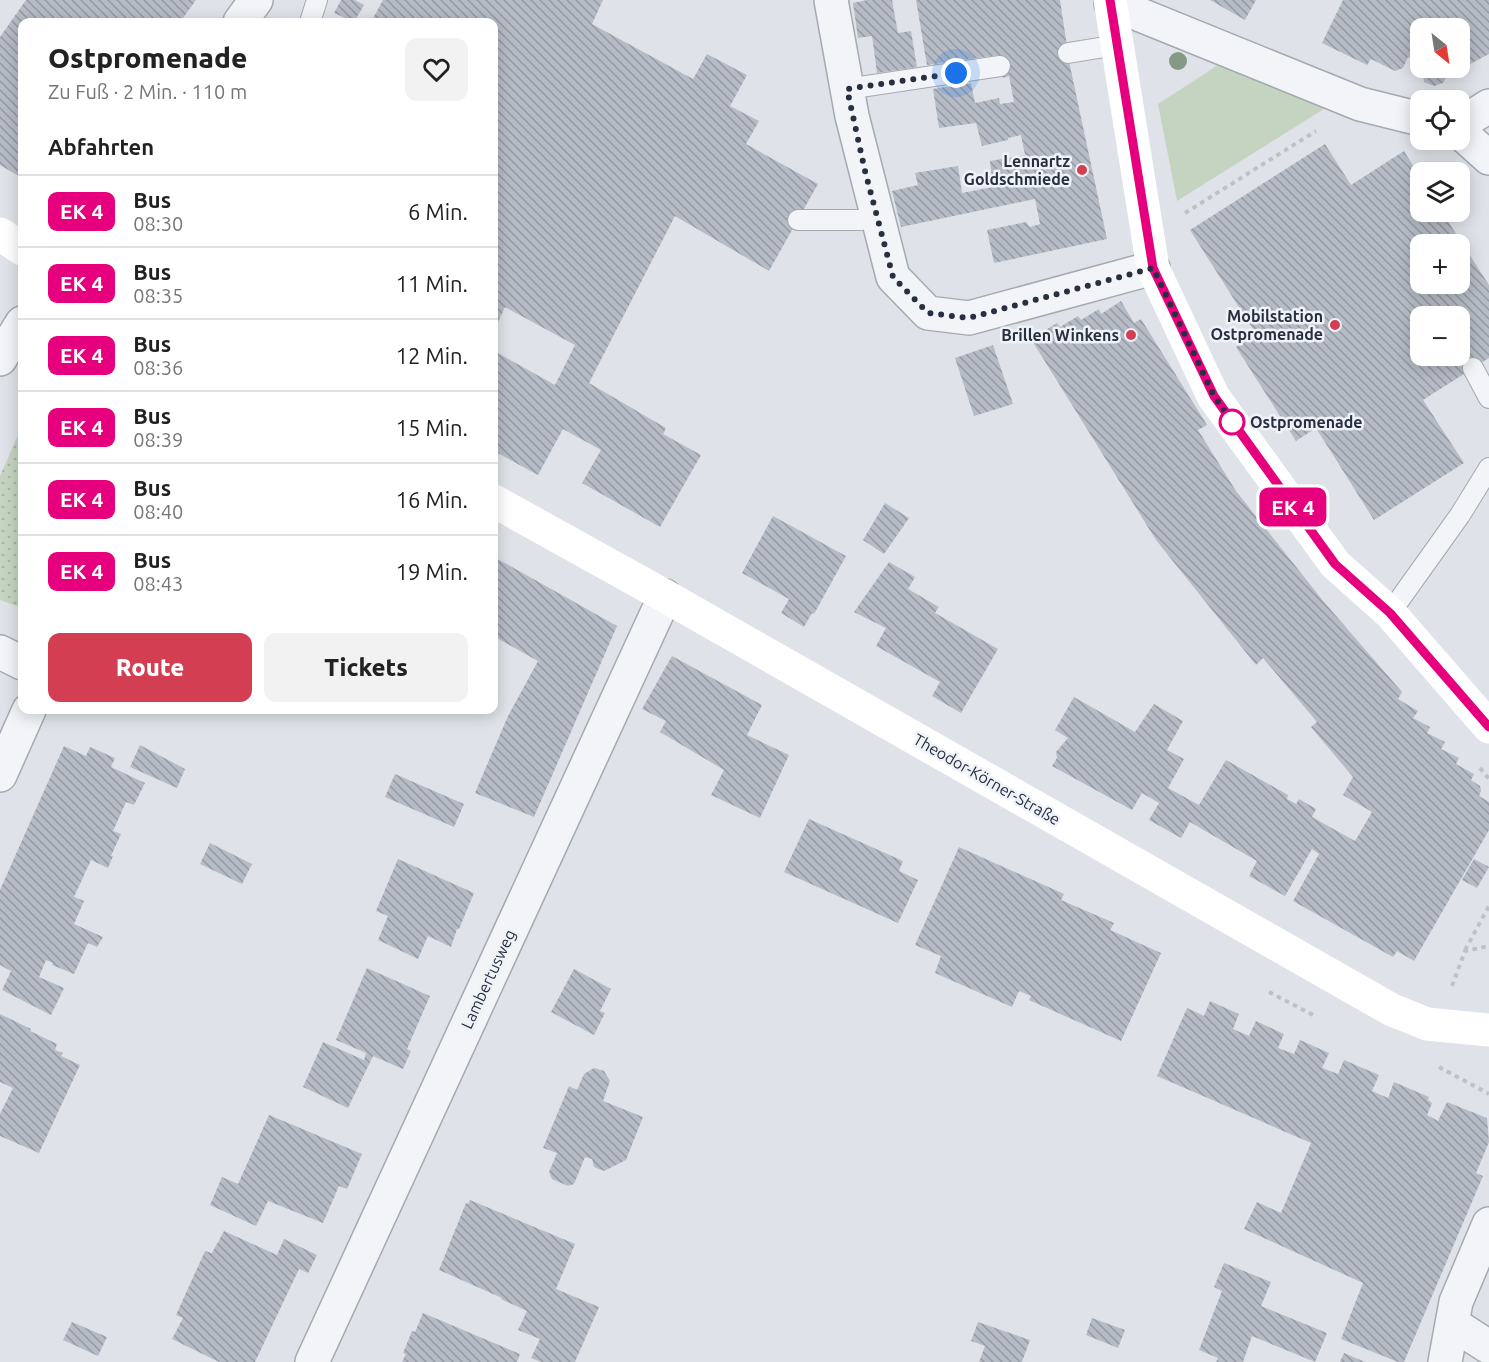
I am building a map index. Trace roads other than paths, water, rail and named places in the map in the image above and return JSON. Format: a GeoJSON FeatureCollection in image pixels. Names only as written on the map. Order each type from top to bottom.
{"type":"FeatureCollection","features":[{"type":"Feature","properties":{"kind":"street"},"geometry":{"type":"LineString","coordinates":[[243,18],[256,0]]}},
{"type":"Feature","properties":{"kind":"street"},"geometry":{"type":"LineString","coordinates":[[831,0],[865,171],[893,277],[928,313],[969,318],[1153,268]]}},
{"type":"Feature","properties":{"kind":"street"},"geometry":{"type":"LineString","coordinates":[[1111,2],[1153,268],[1214,396],[1335,564],[1390,613],[1489,727]]}},
{"type":"Feature","properties":{"kind":"street"},"geometry":{"type":"LineString","coordinates":[[1111,2],[1360,104],[1410,116]]}},
{"type":"Feature","properties":{"kind":"street"},"geometry":{"type":"LineString","coordinates":[[1470,118],[1489,106]]}},
{"type":"Feature","properties":{"kind":"street"},"geometry":{"type":"LineString","coordinates":[[1470,141],[1489,158]]}},
{"type":"Feature","properties":{"kind":"street"},"geometry":{"type":"LineString","coordinates":[[0,234],[18,246]]}},
{"type":"Feature","properties":{"kind":"street"},"geometry":{"type":"LineString","coordinates":[[0,359],[18,330]]}},
{"type":"Feature","properties":{"kind":"street","name":"Theodor-Körner-Straße"},"geometry":{"type":"LineString","coordinates":[[498,503],[1392,1010],[1427,1024],[1489,1030]]}},
{"type":"Feature","properties":{"kind":"street","name":"Lambertusweg"},"geometry":{"type":"LineString","coordinates":[[312,1362],[665,596]]}},
{"type":"Feature","properties":{"kind":"street"},"geometry":{"type":"LineString","coordinates":[[0,652],[18,661]]}},
{"type":"Feature","properties":{"kind":"street"},"geometry":{"type":"LineString","coordinates":[[0,775],[27,714]]}},
{"type":"Feature","properties":{"kind":"street"},"geometry":{"type":"LineString","coordinates":[[1445,1362],[1456,1302],[1489,1224]]}},
{"type":"Feature","properties":{"kind":"street"},"geometry":{"type":"LineString","coordinates":[[1453,1324],[1489,1347]]}},
{"type":"Feature","properties":{"kind":"lane"},"geometry":{"type":"LineString","coordinates":[[311,18],[317,0]]}},
{"type":"Feature","properties":{"kind":"lane"},"geometry":{"type":"LineString","coordinates":[[1068,53],[1118,45]]}},
{"type":"Feature","properties":{"kind":"lane"},"geometry":{"type":"LineString","coordinates":[[847,89],[1000,66]]}},
{"type":"Feature","properties":{"kind":"lane"},"geometry":{"type":"LineString","coordinates":[[798,220],[861,220],[878,217]]}},
{"type":"Feature","properties":{"kind":"lane"},"geometry":{"type":"LineString","coordinates":[[1473,368],[1489,398]]}},
{"type":"Feature","properties":{"kind":"lane"},"geometry":{"type":"LineString","coordinates":[[1390,613],[1460,515],[1489,468]]}},
{"type":"Feature","properties":{"kind":"place","name":"Lennartz Goldschmiede"},"geometry":{"type":"Point","coordinates":[1082,170]}},
{"type":"Feature","properties":{"kind":"place","name":"Mobilstation Ostpromenade"},"geometry":{"type":"Point","coordinates":[1335,325]}},
{"type":"Feature","properties":{"kind":"place","name":"Brillen Winkens"},"geometry":{"type":"Point","coordinates":[1131,335]}},
{"type":"Feature","properties":{"kind":"place","name":"Ostpromenade"},"geometry":{"type":"Point","coordinates":[1232,422]}}]}
